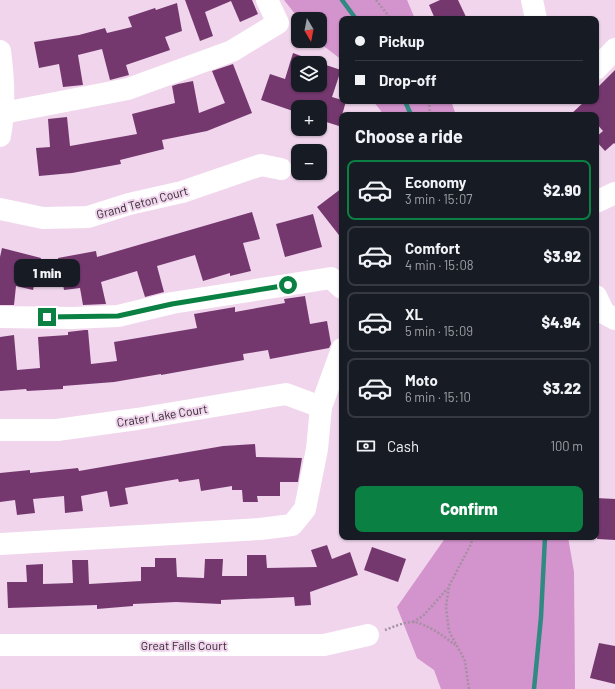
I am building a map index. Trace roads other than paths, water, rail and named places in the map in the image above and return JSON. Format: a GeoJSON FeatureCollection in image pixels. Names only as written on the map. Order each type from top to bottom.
{"type":"FeatureCollection","features":[{"type":"Feature","properties":{"kind":"street"},"geometry":{"type":"LineString","coordinates":[[3,113],[128,89],[232,51],[278,23],[267,0]]}},
{"type":"Feature","properties":{"kind":"street"},"geometry":{"type":"LineString","coordinates":[[532,0],[535,16]]}},
{"type":"Feature","properties":{"kind":"street"},"geometry":{"type":"LineString","coordinates":[[599,66],[615,49]]}},
{"type":"Feature","properties":{"kind":"street"},"geometry":{"type":"LineString","coordinates":[[0,51],[4,77],[3,113],[0,136]]}},
{"type":"Feature","properties":{"kind":"street","name":"Grand Teton Court"},"geometry":{"type":"LineString","coordinates":[[0,209],[43,218],[88,217],[129,204],[182,192],[262,165],[281,169]]}},
{"type":"Feature","properties":{"kind":"street"},"geometry":{"type":"LineString","coordinates":[[599,201],[615,193]]}},
{"type":"Feature","properties":{"kind":"street"},"geometry":{"type":"LineString","coordinates":[[0,317],[72,318],[118,316],[172,304],[331,278],[339,285]]}},
{"type":"Feature","properties":{"kind":"street"},"geometry":{"type":"LineString","coordinates":[[599,303],[604,314],[615,319]]}},
{"type":"Feature","properties":{"kind":"street"},"geometry":{"type":"LineString","coordinates":[[0,544],[260,529],[292,525],[305,509],[317,449],[321,407],[339,357]]}},
{"type":"Feature","properties":{"kind":"street","name":"Crater Lake Court"},"geometry":{"type":"LineString","coordinates":[[0,430],[56,430],[137,419],[286,394],[321,407]]}},
{"type":"Feature","properties":{"kind":"street","name":"Great Falls Court"},"geometry":{"type":"LineString","coordinates":[[0,645],[324,645],[368,635]]}},
{"type":"Feature","properties":{"kind":"waterway"},"geometry":{"type":"LineString","coordinates":[[342,0],[354,16]]}},
{"type":"Feature","properties":{"kind":"waterway"},"geometry":{"type":"LineString","coordinates":[[406,104],[410,112]]}},
{"type":"Feature","properties":{"kind":"waterway"},"geometry":{"type":"LineString","coordinates":[[534,689],[541,617],[545,540]]}}]}
